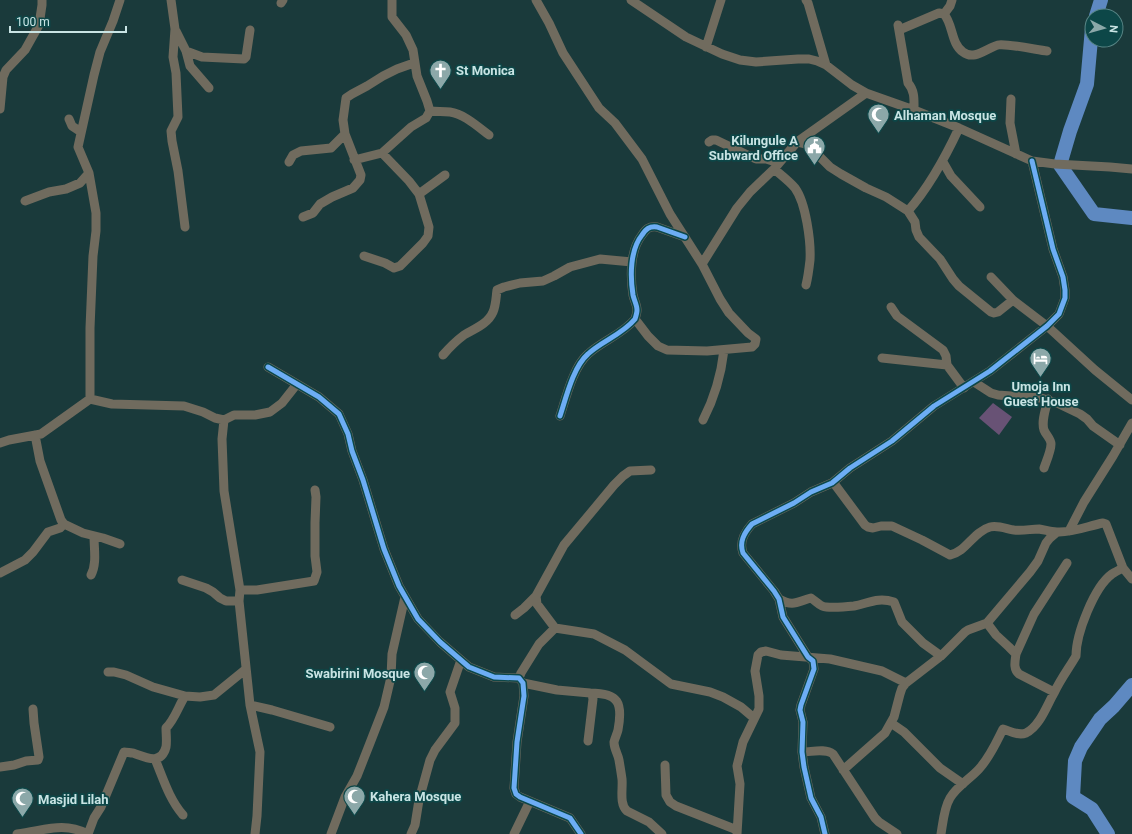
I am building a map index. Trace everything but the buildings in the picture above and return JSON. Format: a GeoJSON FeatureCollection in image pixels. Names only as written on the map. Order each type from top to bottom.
{"type":"FeatureCollection","features":[{"type":"Feature","properties":{"kind":"street"},"geometry":{"type":"LineString","coordinates":[[0,109],[3,77],[6,70],[25,50],[39,25],[42,0]]}},
{"type":"Feature","properties":{"kind":"street"},"geometry":{"type":"LineString","coordinates":[[90,399],[90,328],[96,213],[89,173],[78,147],[100,52],[120,0]]}},
{"type":"Feature","properties":{"kind":"street"},"geometry":{"type":"LineString","coordinates":[[171,0],[175,29],[173,57],[176,73],[178,117],[171,131],[177,163],[185,227]]}},
{"type":"Feature","properties":{"kind":"street"},"geometry":{"type":"LineString","coordinates":[[392,0],[392,17],[406,35],[413,50],[417,76],[430,111]]}},
{"type":"Feature","properties":{"kind":"street"},"geometry":{"type":"LineString","coordinates":[[536,0],[563,53],[599,108],[615,123],[639,154],[652,176],[670,214],[702,264],[723,304],[729,313],[748,333],[756,339],[755,344],[752,347],[707,351],[667,350],[658,346],[635,319]]}},
{"type":"Feature","properties":{"kind":"street"},"geometry":{"type":"LineString","coordinates":[[631,0],[686,37],[722,54],[740,60],[756,62],[809,59],[826,65],[852,85],[866,93],[959,128],[1032,161],[1132,169]]}},
{"type":"Feature","properties":{"kind":"street"},"geometry":{"type":"LineString","coordinates":[[706,47],[721,0]]}},
{"type":"Feature","properties":{"kind":"street"},"geometry":{"type":"LineString","coordinates":[[806,0],[826,65]]}},
{"type":"Feature","properties":{"kind":"street"},"geometry":{"type":"LineString","coordinates":[[944,14],[950,6],[952,0]]}},
{"type":"Feature","properties":{"kind":"street"},"geometry":{"type":"LineString","coordinates":[[914,110],[914,94],[912,87],[908,83],[898,27],[939,13],[944,14],[947,17],[955,41],[962,52],[969,55],[977,55],[1000,44],[1047,51]]}},
{"type":"Feature","properties":{"kind":"street"},"geometry":{"type":"LineString","coordinates":[[175,29],[186,51],[190,66],[209,88]]}},
{"type":"Feature","properties":{"kind":"street"},"geometry":{"type":"LineString","coordinates":[[186,51],[202,57],[244,59],[246,57],[250,30]]}},
{"type":"Feature","properties":{"kind":"street"},"geometry":{"type":"LineString","coordinates":[[303,217],[313,213],[320,204],[332,197],[353,188],[360,180],[361,175],[345,134],[343,120],[346,98],[390,73],[414,63]]}},
{"type":"Feature","properties":{"kind":"street"},"geometry":{"type":"LineString","coordinates":[[702,264],[737,208],[797,142],[866,93]]}},
{"type":"Feature","properties":{"kind":"street"},"geometry":{"type":"LineString","coordinates":[[1011,99],[1010,123],[1016,154]]}},
{"type":"Feature","properties":{"kind":"street"},"geometry":{"type":"LineString","coordinates":[[430,111],[449,112],[463,117],[489,135]]}},
{"type":"Feature","properties":{"kind":"street"},"geometry":{"type":"LineString","coordinates":[[354,160],[382,153],[411,127],[426,118],[430,111]]}},
{"type":"Feature","properties":{"kind":"street"},"geometry":{"type":"LineString","coordinates":[[69,119],[72,126],[81,132]]}},
{"type":"Feature","properties":{"kind":"street"},"geometry":{"type":"LineString","coordinates":[[908,211],[919,198],[943,162],[959,128]]}},
{"type":"Feature","properties":{"kind":"street"},"geometry":{"type":"LineString","coordinates":[[289,162],[293,155],[301,151],[331,148],[345,134]]}},
{"type":"Feature","properties":{"kind":"street"},"geometry":{"type":"LineString","coordinates":[[709,142],[716,140],[756,159],[766,159],[776,166],[795,189],[804,210],[808,229],[810,258],[806,285]]}},
{"type":"Feature","properties":{"kind":"street"},"geometry":{"type":"LineString","coordinates":[[797,142],[801,142],[809,146],[830,167],[853,182],[886,197],[908,211],[915,222],[919,237],[940,259],[953,279],[959,286],[991,312],[998,312],[1013,300]]}},
{"type":"Feature","properties":{"kind":"street"},"geometry":{"type":"LineString","coordinates":[[364,256],[385,263],[394,268],[400,266],[428,236],[429,227],[419,194],[409,181],[382,153]]}},
{"type":"Feature","properties":{"kind":"street"},"geometry":{"type":"LineString","coordinates":[[826,834],[821,817],[811,798],[802,752],[803,722],[800,705],[814,669],[813,661],[808,657],[783,617],[779,599],[743,553],[741,543],[747,529],[752,524],[794,503],[811,492],[833,482],[850,468],[892,441],[934,406],[974,382],[1010,356],[1047,326],[1059,314],[1065,298],[1063,276],[1054,248],[1032,161]]}},
{"type":"Feature","properties":{"kind":"street"},"geometry":{"type":"LineString","coordinates":[[943,162],[951,176],[980,207]]}},
{"type":"Feature","properties":{"kind":"street"},"geometry":{"type":"LineString","coordinates":[[25,202],[49,192],[66,189],[80,183],[89,173]]}},
{"type":"Feature","properties":{"kind":"street"},"geometry":{"type":"LineString","coordinates":[[419,194],[445,176]]}},
{"type":"Feature","properties":{"kind":"street"},"geometry":{"type":"LineString","coordinates":[[560,416],[577,367],[583,359],[587,354],[626,328],[635,319],[637,309],[633,297],[632,262],[634,248],[637,242],[649,227],[657,227],[685,237]]}},
{"type":"Feature","properties":{"kind":"street"},"geometry":{"type":"LineString","coordinates":[[443,355],[459,339],[487,320],[493,312],[497,290],[520,283],[543,281],[570,267],[600,259],[632,262]]}},
{"type":"Feature","properties":{"kind":"street"},"geometry":{"type":"LineString","coordinates":[[992,277],[1013,300],[1047,326],[1090,366],[1132,400]]}},
{"type":"Feature","properties":{"kind":"street"},"geometry":{"type":"LineString","coordinates":[[891,307],[897,316],[943,350],[946,356],[946,365],[964,388]]}},
{"type":"Feature","properties":{"kind":"street"},"geometry":{"type":"LineString","coordinates":[[702,420],[709,408],[720,378],[724,350]]}},
{"type":"Feature","properties":{"kind":"street"},"geometry":{"type":"LineString","coordinates":[[882,358],[946,365]]}},
{"type":"Feature","properties":{"kind":"street"},"geometry":{"type":"LineString","coordinates":[[268,367],[319,397],[339,414],[348,434],[352,451],[363,480],[384,549],[399,586],[418,619],[440,642],[469,667],[494,677],[521,680],[557,690],[601,693],[611,696],[614,699],[619,706],[619,720],[614,743],[622,780],[622,800],[624,808],[649,822],[662,834]]}},
{"type":"Feature","properties":{"kind":"street"},"geometry":{"type":"LineString","coordinates":[[974,382],[998,395],[1048,399],[1080,414],[1093,426],[1120,445]]}},
{"type":"Feature","properties":{"kind":"street"},"geometry":{"type":"LineString","coordinates":[[0,443],[41,434],[90,399],[112,404],[184,406],[224,420],[234,415],[255,415],[270,412],[282,403],[296,384]]}},
{"type":"Feature","properties":{"kind":"street"},"geometry":{"type":"LineString","coordinates":[[1044,468],[1051,444],[1050,439],[1044,432],[1043,426],[1048,399]]}},
{"type":"Feature","properties":{"kind":"street"},"geometry":{"type":"LineString","coordinates":[[224,420],[222,439],[224,491],[240,590],[239,601],[250,705],[260,752],[258,816],[255,834]]}},
{"type":"Feature","properties":{"kind":"street"},"geometry":{"type":"LineString","coordinates":[[1069,531],[1084,502],[1132,423]]}},
{"type":"Feature","properties":{"kind":"street"},"geometry":{"type":"LineString","coordinates":[[35,435],[40,461],[61,520],[64,524],[83,533],[120,544]]}},
{"type":"Feature","properties":{"kind":"street"},"geometry":{"type":"LineString","coordinates":[[515,615],[536,596],[564,545],[614,485],[630,471],[651,470]]}},
{"type":"Feature","properties":{"kind":"street"},"geometry":{"type":"LineString","coordinates":[[833,482],[868,527],[892,526],[950,555],[960,551],[978,532],[990,527],[1016,530],[1038,529],[1057,532],[1069,531],[1103,523],[1106,524],[1123,568],[1132,579]]}},
{"type":"Feature","properties":{"kind":"street"},"geometry":{"type":"LineString","coordinates":[[240,590],[257,590],[314,582],[317,572],[315,556],[315,490]]}},
{"type":"Feature","properties":{"kind":"street"},"geometry":{"type":"LineString","coordinates":[[0,573],[25,560],[34,552],[48,532],[60,528],[64,524]]}},
{"type":"Feature","properties":{"kind":"street"},"geometry":{"type":"LineString","coordinates":[[843,770],[885,733],[894,717],[902,688],[906,683],[941,656],[964,632],[987,623],[1030,572],[1038,561],[1046,543],[1057,532]]}},
{"type":"Feature","properties":{"kind":"street"},"geometry":{"type":"LineString","coordinates":[[91,575],[94,570],[95,559],[94,536]]}},
{"type":"Feature","properties":{"kind":"street"},"geometry":{"type":"LineString","coordinates":[[1054,692],[1019,674],[1015,667],[1016,654],[1034,614],[1067,563]]}},
{"type":"Feature","properties":{"kind":"street"},"geometry":{"type":"LineString","coordinates":[[941,834],[946,806],[950,798],[988,758],[1003,728],[1015,734],[1026,733],[1035,726],[1044,714],[1054,692],[1076,656],[1081,628],[1094,596],[1112,574],[1123,568]]}},
{"type":"Feature","properties":{"kind":"street"},"geometry":{"type":"LineString","coordinates":[[182,580],[206,588],[226,601],[239,601]]}},
{"type":"Feature","properties":{"kind":"street"},"geometry":{"type":"LineString","coordinates":[[536,596],[537,604],[555,628],[594,634],[625,650],[671,684],[710,692],[723,697],[741,707],[754,718]]}},
{"type":"Feature","properties":{"kind":"street"},"geometry":{"type":"LineString","coordinates":[[331,834],[345,797],[357,776],[384,707],[391,677],[392,654],[405,597]]}},
{"type":"Feature","properties":{"kind":"street"},"geometry":{"type":"LineString","coordinates":[[779,599],[792,604],[811,598],[825,607],[838,608],[856,606],[870,601],[886,600],[894,602],[902,622],[923,643],[941,656]]}},
{"type":"Feature","properties":{"kind":"street"},"geometry":{"type":"LineString","coordinates":[[987,623],[996,635],[1010,646],[1016,654]]}},
{"type":"Feature","properties":{"kind":"street"},"geometry":{"type":"LineString","coordinates":[[555,628],[539,644],[521,673],[524,696],[517,742],[514,788],[516,794],[520,797],[570,818],[580,833]]}},
{"type":"Feature","properties":{"kind":"street"},"geometry":{"type":"LineString","coordinates":[[665,765],[666,794],[670,802],[737,832],[740,784],[737,766],[743,742],[759,709],[755,671],[760,652],[766,651],[781,655],[830,659],[882,671],[906,683]]}},
{"type":"Feature","properties":{"kind":"street"},"geometry":{"type":"LineString","coordinates":[[411,834],[415,825],[419,800],[430,760],[435,750],[455,723],[455,708],[450,692],[461,660]]}},
{"type":"Feature","properties":{"kind":"street"},"geometry":{"type":"LineString","coordinates":[[108,672],[126,675],[144,684],[184,696],[200,697],[214,695],[246,669]]}},
{"type":"Feature","properties":{"kind":"street"},"geometry":{"type":"LineString","coordinates":[[588,741],[593,699],[590,693]]}},
{"type":"Feature","properties":{"kind":"street"},"geometry":{"type":"LineString","coordinates":[[17,834],[56,827],[78,829],[88,834],[124,752],[151,759],[163,754],[166,747],[166,728],[171,723],[184,696]]}},
{"type":"Feature","properties":{"kind":"street"},"geometry":{"type":"LineString","coordinates":[[250,705],[330,727]]}},
{"type":"Feature","properties":{"kind":"street"},"geometry":{"type":"LineString","coordinates":[[0,767],[38,760],[39,757],[33,709]]}},
{"type":"Feature","properties":{"kind":"street"},"geometry":{"type":"LineString","coordinates":[[890,723],[904,732],[940,768],[963,784]]}},
{"type":"Feature","properties":{"kind":"street"},"geometry":{"type":"LineString","coordinates":[[802,752],[825,751],[833,754],[875,818],[897,834]]}},
{"type":"Feature","properties":{"kind":"street"},"geometry":{"type":"LineString","coordinates":[[155,758],[175,804],[183,815]]}},
{"type":"Feature","properties":{"kind":"street"},"geometry":{"type":"LineString","coordinates":[[514,834],[530,801]]}},
{"type":"Feature","properties":{"kind":"shaded area"},"geometry":{"type":"Polygon","coordinates":[[[993,403],[1012,417],[999,435],[979,418],[993,403]]]}},
{"type":"Feature","properties":{"kind":"waterway"},"geometry":{"type":"LineString","coordinates":[[1098,8],[1101,0]]}},
{"type":"Feature","properties":{"kind":"waterway"},"geometry":{"type":"LineString","coordinates":[[1090,48],[1087,84],[1070,131],[1060,165],[1094,214],[1132,218]]}},
{"type":"Feature","properties":{"kind":"waterway"},"geometry":{"type":"LineString","coordinates":[[1108,834],[1092,809],[1073,797],[1075,761],[1081,747],[1100,719],[1114,706],[1132,685]]}},
{"type":"Feature","properties":{"kind":"cycle path"},"geometry":{"type":"LineString","coordinates":[[825,834],[821,817],[811,798],[802,752],[803,722],[800,710],[814,669],[813,661],[808,657],[783,617],[779,599],[774,591],[743,553],[742,541],[752,524],[794,503],[811,492],[832,483],[850,468],[892,441],[934,406],[990,371],[1047,326],[1059,314],[1065,298],[1063,277],[1053,249],[1032,161]]}},
{"type":"Feature","properties":{"kind":"cycle path"},"geometry":{"type":"LineString","coordinates":[[560,416],[574,375],[583,360],[594,349],[625,329],[635,319],[637,306],[633,295],[631,272],[635,248],[643,233],[650,228],[657,227],[685,237]]}},
{"type":"Feature","properties":{"kind":"cycle path"},"geometry":{"type":"LineString","coordinates":[[268,367],[319,397],[339,414],[348,434],[352,451],[363,480],[384,549],[399,586],[418,619],[440,642],[469,667],[494,677],[519,678],[523,683],[524,696],[517,742],[514,788],[516,794],[570,818],[581,834]]}},
{"type":"Feature","properties":{"kind":"place","name":"St Monica"},"geometry":{"type":"Point","coordinates":[441,90]}},
{"type":"Feature","properties":{"kind":"place","name":"Alhaman Mosque"},"geometry":{"type":"Point","coordinates":[878,134]}},
{"type":"Feature","properties":{"kind":"place","name":"Kilungule A Subward Office"},"geometry":{"type":"Point","coordinates":[814,166]}},
{"type":"Feature","properties":{"kind":"place","name":"Umoja Inn Guest House"},"geometry":{"type":"Point","coordinates":[1041,378]}},
{"type":"Feature","properties":{"kind":"place","name":"Swabirini Mosque"},"geometry":{"type":"Point","coordinates":[425,692]}},
{"type":"Feature","properties":{"kind":"place","name":"Kahera Mosque"},"geometry":{"type":"Point","coordinates":[354,816]}},
{"type":"Feature","properties":{"kind":"place","name":"Masjid Lilah"},"geometry":{"type":"Point","coordinates":[23,818]}}]}
